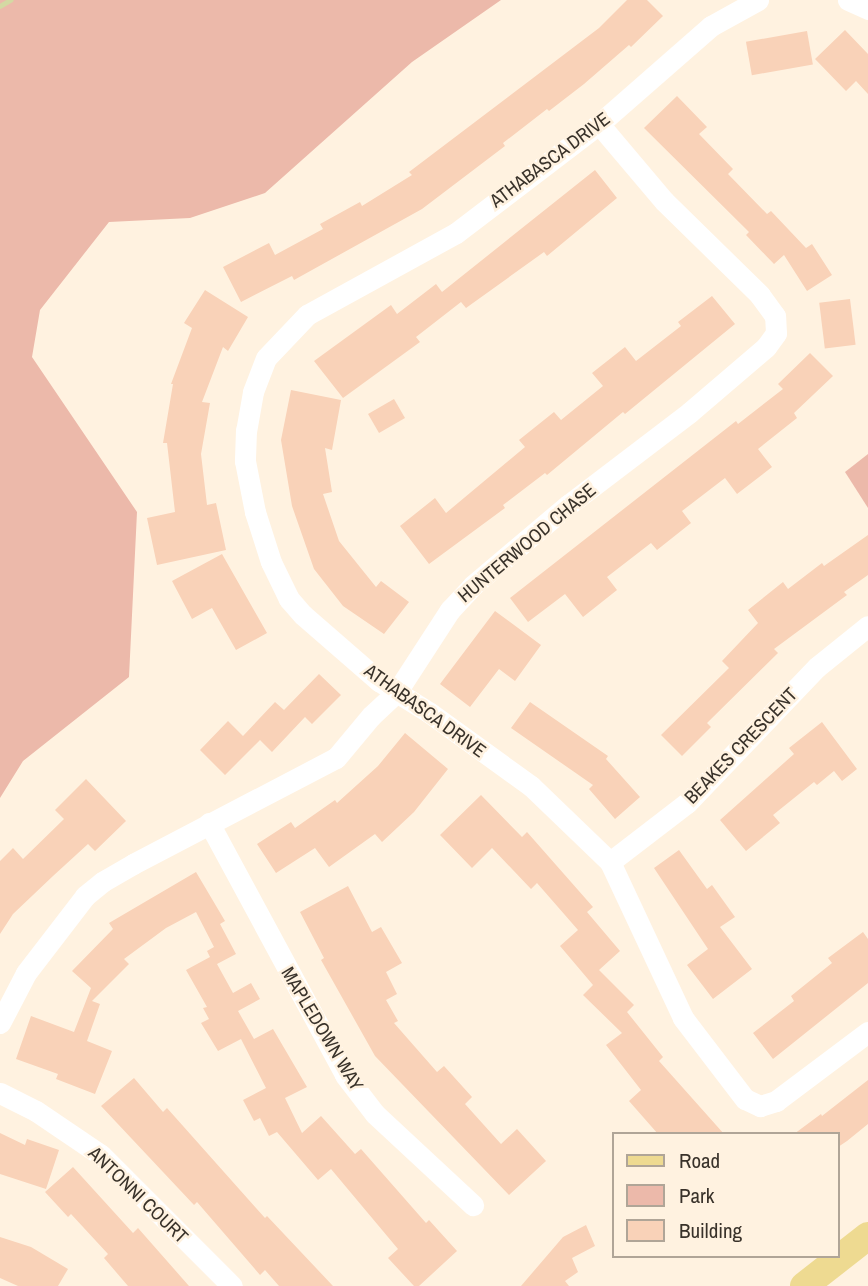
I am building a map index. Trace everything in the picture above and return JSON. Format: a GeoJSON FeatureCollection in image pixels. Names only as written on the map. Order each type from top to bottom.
{"type":"FeatureCollection","features":[{"type":"Feature","properties":{"kind":"main road"},"geometry":{"type":"LineString","coordinates":[[840,1258],[868,1236]]}},
{"type":"Feature","properties":{"kind":"main road"},"geometry":{"type":"LineString","coordinates":[[804,1286],[840,1258]]}},
{"type":"Feature","properties":{"kind":"street","name":"ATHABASCA DRIVE"},"geometry":{"type":"LineString","coordinates":[[758,0],[711,26],[599,124],[456,233],[307,315],[266,358],[257,381],[246,430],[245,461],[255,512],[271,562],[289,598],[303,615],[396,694],[430,713],[531,786],[610,862],[682,1018],[744,1099],[760,1107],[776,1101],[868,1032]]}},
{"type":"Feature","properties":{"kind":"street"},"geometry":{"type":"LineString","coordinates":[[848,0],[868,9]]}},
{"type":"Feature","properties":{"kind":"street","name":"HUNTERWOOD CHASE"},"geometry":{"type":"LineString","coordinates":[[0,1023],[26,973],[85,896],[102,882],[209,823],[336,758],[371,716],[396,694],[450,610],[472,586],[568,505],[690,412],[766,347],[776,333],[775,316],[760,295],[664,201],[599,124]]}},
{"type":"Feature","properties":{"kind":"street","name":"BEAKES CRESCENT"},"geometry":{"type":"LineString","coordinates":[[610,862],[687,803],[817,667],[868,626]]}},
{"type":"Feature","properties":{"kind":"street","name":"MAPLEDOWN WAY"},"geometry":{"type":"LineString","coordinates":[[209,823],[253,909],[345,1075],[375,1114],[473,1205]]}},
{"type":"Feature","properties":{"kind":"street","name":"ANTONNI COURT"},"geometry":{"type":"LineString","coordinates":[[0,1093],[36,1111],[101,1155],[232,1286]]}},
{"type":"Feature","properties":{"kind":"green space"},"geometry":{"type":"Polygon","coordinates":[[[0,0],[501,0],[412,62],[265,193],[190,218],[109,222],[40,310],[32,357],[137,512],[129,677],[23,761],[0,798],[0,0]]]}},
{"type":"Feature","properties":{"kind":"green space"},"geometry":{"type":"Polygon","coordinates":[[[868,454],[868,508],[845,472],[868,454]]]}},
{"type":"Feature","properties":{"kind":"building"},"geometry":{"type":"Polygon","coordinates":[[[627,0],[647,0],[663,16],[631,47],[629,45],[584,84],[503,143],[505,146],[422,209],[294,280],[292,276],[241,302],[223,267],[269,243],[275,255],[323,229],[320,224],[360,202],[362,206],[412,175],[409,172],[599,28],[627,0]]]}},
{"type":"Feature","properties":{"kind":"building"},"geometry":{"type":"Polygon","coordinates":[[[845,30],[868,54],[868,94],[856,81],[846,91],[815,59],[845,30]]]}},
{"type":"Feature","properties":{"kind":"building"},"geometry":{"type":"Polygon","coordinates":[[[807,31],[813,64],[752,75],[746,42],[807,31]]]}},
{"type":"Feature","properties":{"kind":"building"},"geometry":{"type":"Polygon","coordinates":[[[677,96],[707,127],[699,134],[733,169],[728,174],[767,214],[771,211],[806,248],[812,244],[832,275],[807,291],[784,255],[774,264],[746,235],[749,232],[644,128],[677,96]]]}},
{"type":"Feature","properties":{"kind":"building"},"geometry":{"type":"Polygon","coordinates":[[[595,170],[617,198],[547,256],[544,252],[466,308],[461,302],[416,337],[420,342],[343,398],[314,361],[391,305],[397,314],[436,284],[442,292],[595,170]]]}},
{"type":"Feature","properties":{"kind":"building"},"geometry":{"type":"Polygon","coordinates":[[[205,290],[248,317],[228,351],[223,347],[202,402],[210,403],[201,454],[207,505],[216,503],[226,550],[157,565],[147,518],[175,512],[167,443],[163,443],[171,384],[192,328],[184,323],[205,290]]]}},
{"type":"Feature","properties":{"kind":"building"},"geometry":{"type":"Polygon","coordinates":[[[712,296],[735,324],[625,414],[623,412],[547,475],[545,473],[503,505],[505,508],[429,564],[400,526],[435,498],[446,513],[525,447],[519,440],[554,412],[561,420],[603,386],[592,373],[625,347],[636,361],[681,326],[678,322],[712,296]]]}},
{"type":"Feature","properties":{"kind":"building"},"geometry":{"type":"Polygon","coordinates":[[[850,299],[856,345],[825,348],[819,303],[850,299]]]}},
{"type":"Feature","properties":{"kind":"building"},"geometry":{"type":"Polygon","coordinates":[[[810,353],[833,376],[794,413],[797,418],[758,449],[772,467],[737,494],[725,478],[682,511],[691,523],[657,550],[651,543],[607,577],[617,590],[583,617],[565,594],[528,622],[510,598],[736,421],[738,424],[783,389],[778,384],[810,353]]]}},
{"type":"Feature","properties":{"kind":"building"},"geometry":{"type":"Polygon","coordinates":[[[291,390],[341,400],[332,450],[325,448],[332,492],[323,494],[339,541],[376,587],[381,581],[409,602],[384,634],[343,606],[314,569],[292,506],[281,440],[291,390]]]}},
{"type":"Feature","properties":{"kind":"building"},"geometry":{"type":"Polygon","coordinates":[[[394,399],[405,418],[379,433],[368,414],[394,399]]]}},
{"type":"Feature","properties":{"kind":"building"},"geometry":{"type":"Polygon","coordinates":[[[868,535],[868,575],[844,592],[847,595],[774,649],[778,653],[707,723],[711,727],[682,756],[661,735],[729,668],[722,661],[758,623],[748,610],[783,582],[788,589],[822,563],[824,566],[868,535]]]}},
{"type":"Feature","properties":{"kind":"building"},"geometry":{"type":"Polygon","coordinates":[[[222,554],[267,633],[236,650],[212,608],[192,619],[172,581],[222,554]]]}},
{"type":"Feature","properties":{"kind":"building"},"geometry":{"type":"Polygon","coordinates":[[[495,611],[541,645],[515,681],[499,669],[470,707],[440,684],[495,611]]]}},
{"type":"Feature","properties":{"kind":"building"},"geometry":{"type":"Polygon","coordinates":[[[319,674],[341,695],[312,724],[305,717],[272,752],[260,740],[225,775],[200,750],[228,721],[243,736],[275,702],[284,710],[319,674]]]}},
{"type":"Feature","properties":{"kind":"building"},"geometry":{"type":"Polygon","coordinates":[[[530,702],[608,756],[606,759],[640,797],[615,819],[589,789],[593,785],[511,728],[530,702]]]}},
{"type":"Feature","properties":{"kind":"building"},"geometry":{"type":"Polygon","coordinates":[[[822,722],[857,769],[842,781],[834,771],[817,785],[814,782],[773,815],[780,823],[746,851],[720,820],[794,754],[789,748],[822,722]]]}},
{"type":"Feature","properties":{"kind":"building"},"geometry":{"type":"Polygon","coordinates":[[[405,733],[448,769],[414,812],[382,842],[375,834],[329,867],[315,848],[276,873],[257,844],[291,822],[295,828],[335,800],[337,803],[378,766],[405,733]]]}},
{"type":"Feature","properties":{"kind":"building"},"geometry":{"type":"Polygon","coordinates":[[[86,779],[126,821],[95,851],[88,844],[13,914],[0,934],[0,861],[13,848],[23,859],[64,819],[55,810],[86,779]]]}},
{"type":"Feature","properties":{"kind":"building"},"geometry":{"type":"Polygon","coordinates":[[[481,795],[522,837],[527,832],[593,907],[587,912],[620,951],[599,970],[634,1005],[627,1012],[663,1057],[659,1061],[722,1132],[656,1132],[629,1101],[641,1090],[606,1045],[622,1033],[583,995],[593,985],[560,946],[578,930],[537,883],[531,889],[492,848],[472,868],[440,835],[481,795]]]}},
{"type":"Feature","properties":{"kind":"building"},"geometry":{"type":"Polygon","coordinates":[[[679,850],[707,889],[712,885],[735,917],[720,927],[752,969],[713,999],[687,965],[708,949],[654,868],[679,850]]]}},
{"type":"Feature","properties":{"kind":"building"},"geometry":{"type":"Polygon","coordinates":[[[196,872],[225,921],[220,924],[236,954],[217,964],[233,993],[251,983],[260,999],[238,1011],[254,1039],[273,1029],[307,1087],[285,1098],[302,1133],[321,1116],[355,1154],[361,1149],[426,1223],[429,1220],[457,1251],[419,1286],[414,1286],[388,1258],[398,1249],[331,1169],[318,1180],[277,1132],[269,1136],[260,1118],[254,1121],[243,1100],[266,1088],[241,1039],[218,1051],[201,1023],[209,1019],[203,1008],[207,1007],[186,970],[210,957],[207,951],[214,947],[196,912],[166,928],[124,959],[129,964],[92,1001],[100,1004],[87,1041],[112,1051],[95,1094],[56,1079],[58,1074],[16,1059],[31,1016],[74,1032],[91,988],[72,971],[113,929],[109,923],[196,872]]]}},
{"type":"Feature","properties":{"kind":"building"},"geometry":{"type":"Polygon","coordinates":[[[348,886],[372,932],[381,927],[402,963],[386,972],[397,994],[386,1000],[398,1021],[394,1023],[437,1072],[444,1066],[472,1097],[465,1104],[501,1144],[517,1129],[546,1161],[509,1195],[375,1056],[321,960],[324,958],[300,912],[348,886]]]}},
{"type":"Feature","properties":{"kind":"building"},"geometry":{"type":"Polygon","coordinates":[[[863,932],[868,939],[868,983],[773,1059],[753,1033],[794,1001],[791,996],[832,963],[828,958],[863,932]]]}},
{"type":"Feature","properties":{"kind":"building"},"geometry":{"type":"Polygon","coordinates":[[[134,1078],[163,1112],[167,1108],[265,1218],[267,1216],[333,1286],[279,1286],[265,1270],[260,1275],[197,1202],[194,1205],[101,1106],[134,1078]]]}},
{"type":"Feature","properties":{"kind":"building"},"geometry":{"type":"Polygon","coordinates":[[[868,1080],[868,1124],[847,1141],[840,1146],[840,1132],[797,1132],[821,1114],[822,1116],[868,1080]]]}},
{"type":"Feature","properties":{"kind":"building"},"geometry":{"type":"Polygon","coordinates":[[[0,1133],[25,1145],[27,1139],[59,1150],[46,1189],[0,1174],[0,1133]]]}},
{"type":"Feature","properties":{"kind":"building"},"geometry":{"type":"Polygon","coordinates":[[[73,1167],[133,1233],[138,1228],[189,1286],[128,1286],[104,1258],[108,1254],[71,1214],[68,1217],[45,1192],[73,1167]]]}},
{"type":"Feature","properties":{"kind":"building"},"geometry":{"type":"Polygon","coordinates":[[[586,1225],[595,1246],[572,1258],[578,1272],[565,1281],[569,1286],[521,1286],[563,1237],[586,1225]]]}},
{"type":"Feature","properties":{"kind":"building"},"geometry":{"type":"Polygon","coordinates":[[[0,1237],[31,1247],[68,1269],[58,1286],[18,1286],[0,1278],[0,1237]]]}},
{"type":"Feature","properties":{"kind":"waterway"},"geometry":{"type":"LineString","coordinates":[[0,6],[10,0]]}}]}
